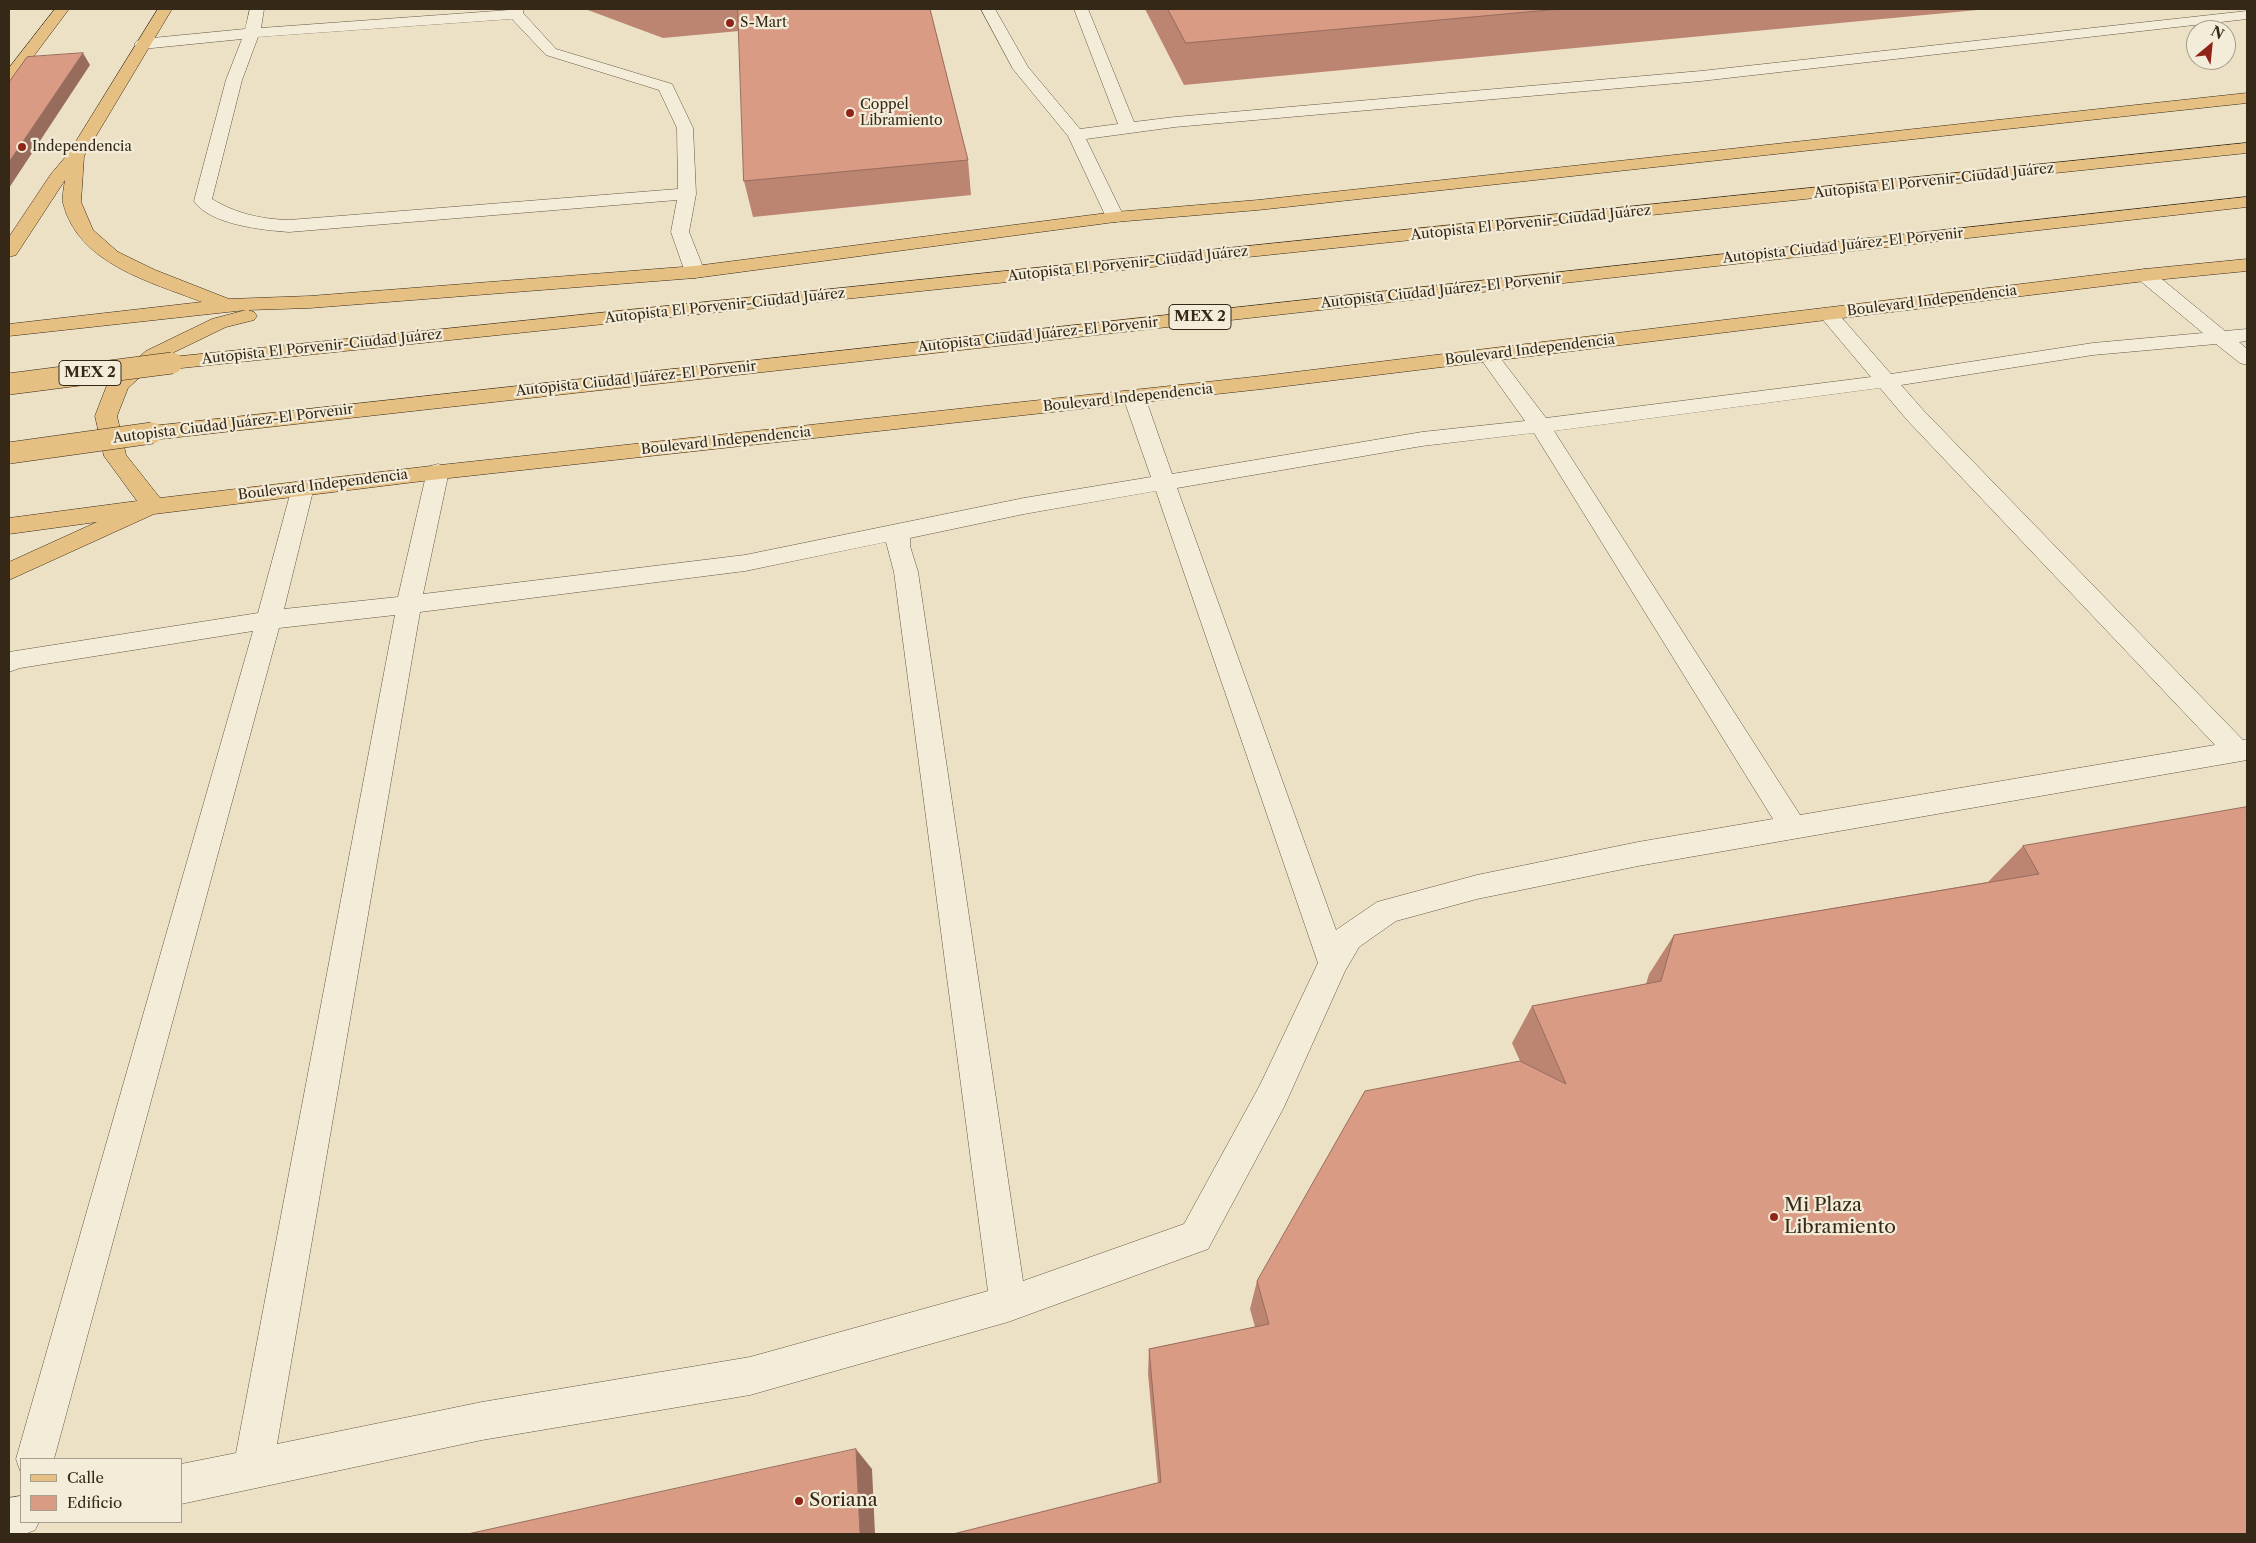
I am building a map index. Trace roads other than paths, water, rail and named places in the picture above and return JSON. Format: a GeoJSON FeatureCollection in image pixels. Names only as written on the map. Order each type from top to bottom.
{"type":"FeatureCollection","features":[{"type":"Feature","properties":{"kind":"main road"},"geometry":{"type":"LineString","coordinates":[[9,78],[62,9]]}},
{"type":"Feature","properties":{"kind":"main road"},"geometry":{"type":"LineString","coordinates":[[9,250],[57,178],[75,156],[165,9]]}},
{"type":"Feature","properties":{"kind":"main road"},"geometry":{"type":"LineString","coordinates":[[9,330],[228,305],[310,302],[695,272],[1115,217],[1258,205],[2247,98]]}},
{"type":"Feature","properties":{"kind":"main road","name":"Autopista El Porvenir-Ciudad Juárez"},"geometry":{"type":"LineString","coordinates":[[9,384],[172,363],[2247,148]]}},
{"type":"Feature","properties":{"kind":"main road"},"geometry":{"type":"LineString","coordinates":[[75,156],[72,202],[85,232],[111,256],[148,274],[228,305]]}},
{"type":"Feature","properties":{"kind":"main road","name":"Autopista Ciudad Juárez-El Porvenir"},"geometry":{"type":"LineString","coordinates":[[9,453],[182,429],[2247,202]]}},
{"type":"Feature","properties":{"kind":"main road","name":"Boulevard Independencia"},"geometry":{"type":"LineString","coordinates":[[9,526],[153,505],[438,471],[1134,398],[2145,274],[2247,265]]}},
{"type":"Feature","properties":{"kind":"main road"},"geometry":{"type":"LineString","coordinates":[[9,572],[153,505],[115,456],[106,416],[118,385],[153,356],[219,323],[310,302]]}},
{"type":"Feature","properties":{"kind":"lane"},"geometry":{"type":"LineString","coordinates":[[257,9],[252,33],[234,80],[203,202],[230,217],[254,224],[289,226],[687,194]]}},
{"type":"Feature","properties":{"kind":"lane"},"geometry":{"type":"LineString","coordinates":[[988,9],[1021,69],[1076,136],[1115,217]]}},
{"type":"Feature","properties":{"kind":"lane"},"geometry":{"type":"LineString","coordinates":[[1081,9],[1127,127]]}},
{"type":"Feature","properties":{"kind":"lane"},"geometry":{"type":"LineString","coordinates":[[142,44],[516,11],[551,52],[666,87],[685,128],[687,194],[680,232],[695,272]]}},
{"type":"Feature","properties":{"kind":"lane"},"geometry":{"type":"LineString","coordinates":[[1076,136],[1127,127],[1701,76],[2247,15]]}},
{"type":"Feature","properties":{"kind":"lane"},"geometry":{"type":"LineString","coordinates":[[2145,274],[2247,358]]}},
{"type":"Feature","properties":{"kind":"lane"},"geometry":{"type":"LineString","coordinates":[[1828,314],[1885,381],[2242,750]]}},
{"type":"Feature","properties":{"kind":"lane"},"geometry":{"type":"LineString","coordinates":[[9,663],[14,660],[269,620],[745,563],[1024,506],[1165,484],[1422,439],[1540,426],[1885,381],[2093,349],[2247,335]]}},
{"type":"Feature","properties":{"kind":"lane"},"geometry":{"type":"LineString","coordinates":[[1488,355],[1540,426],[1793,827]]}},
{"type":"Feature","properties":{"kind":"lane"},"geometry":{"type":"LineString","coordinates":[[1134,398],[1333,963]]}},
{"type":"Feature","properties":{"kind":"lane"},"geometry":{"type":"LineString","coordinates":[[253,1469],[409,604],[438,471]]}},
{"type":"Feature","properties":{"kind":"lane"},"geometry":{"type":"LineString","coordinates":[[35,1458],[269,620],[303,487]]}},
{"type":"Feature","properties":{"kind":"lane"},"geometry":{"type":"LineString","coordinates":[[899,532],[898,546],[906,572],[1008,1304]]}},
{"type":"Feature","properties":{"kind":"lane"},"geometry":{"type":"LineString","coordinates":[[182,1484],[482,1421],[750,1376],[1008,1304],[1196,1237],[1272,1096],[1333,963],[1348,938],[1388,911],[1477,887],[1638,854],[2242,750]]}},
{"type":"Feature","properties":{"kind":"place","name":"S-Mart"},"geometry":{"type":"Point","coordinates":[730,23]}},
{"type":"Feature","properties":{"kind":"place","name":"Coppel Libramiento"},"geometry":{"type":"Point","coordinates":[850,113]}},
{"type":"Feature","properties":{"kind":"place","name":"Independencia"},"geometry":{"type":"Point","coordinates":[22,147]}},
{"type":"Feature","properties":{"kind":"place","name":"Mi Plaza Libramiento"},"geometry":{"type":"Point","coordinates":[1774,1217]}},
{"type":"Feature","properties":{"kind":"place","name":"Soriana"},"geometry":{"type":"Point","coordinates":[799,1501]}}]}
